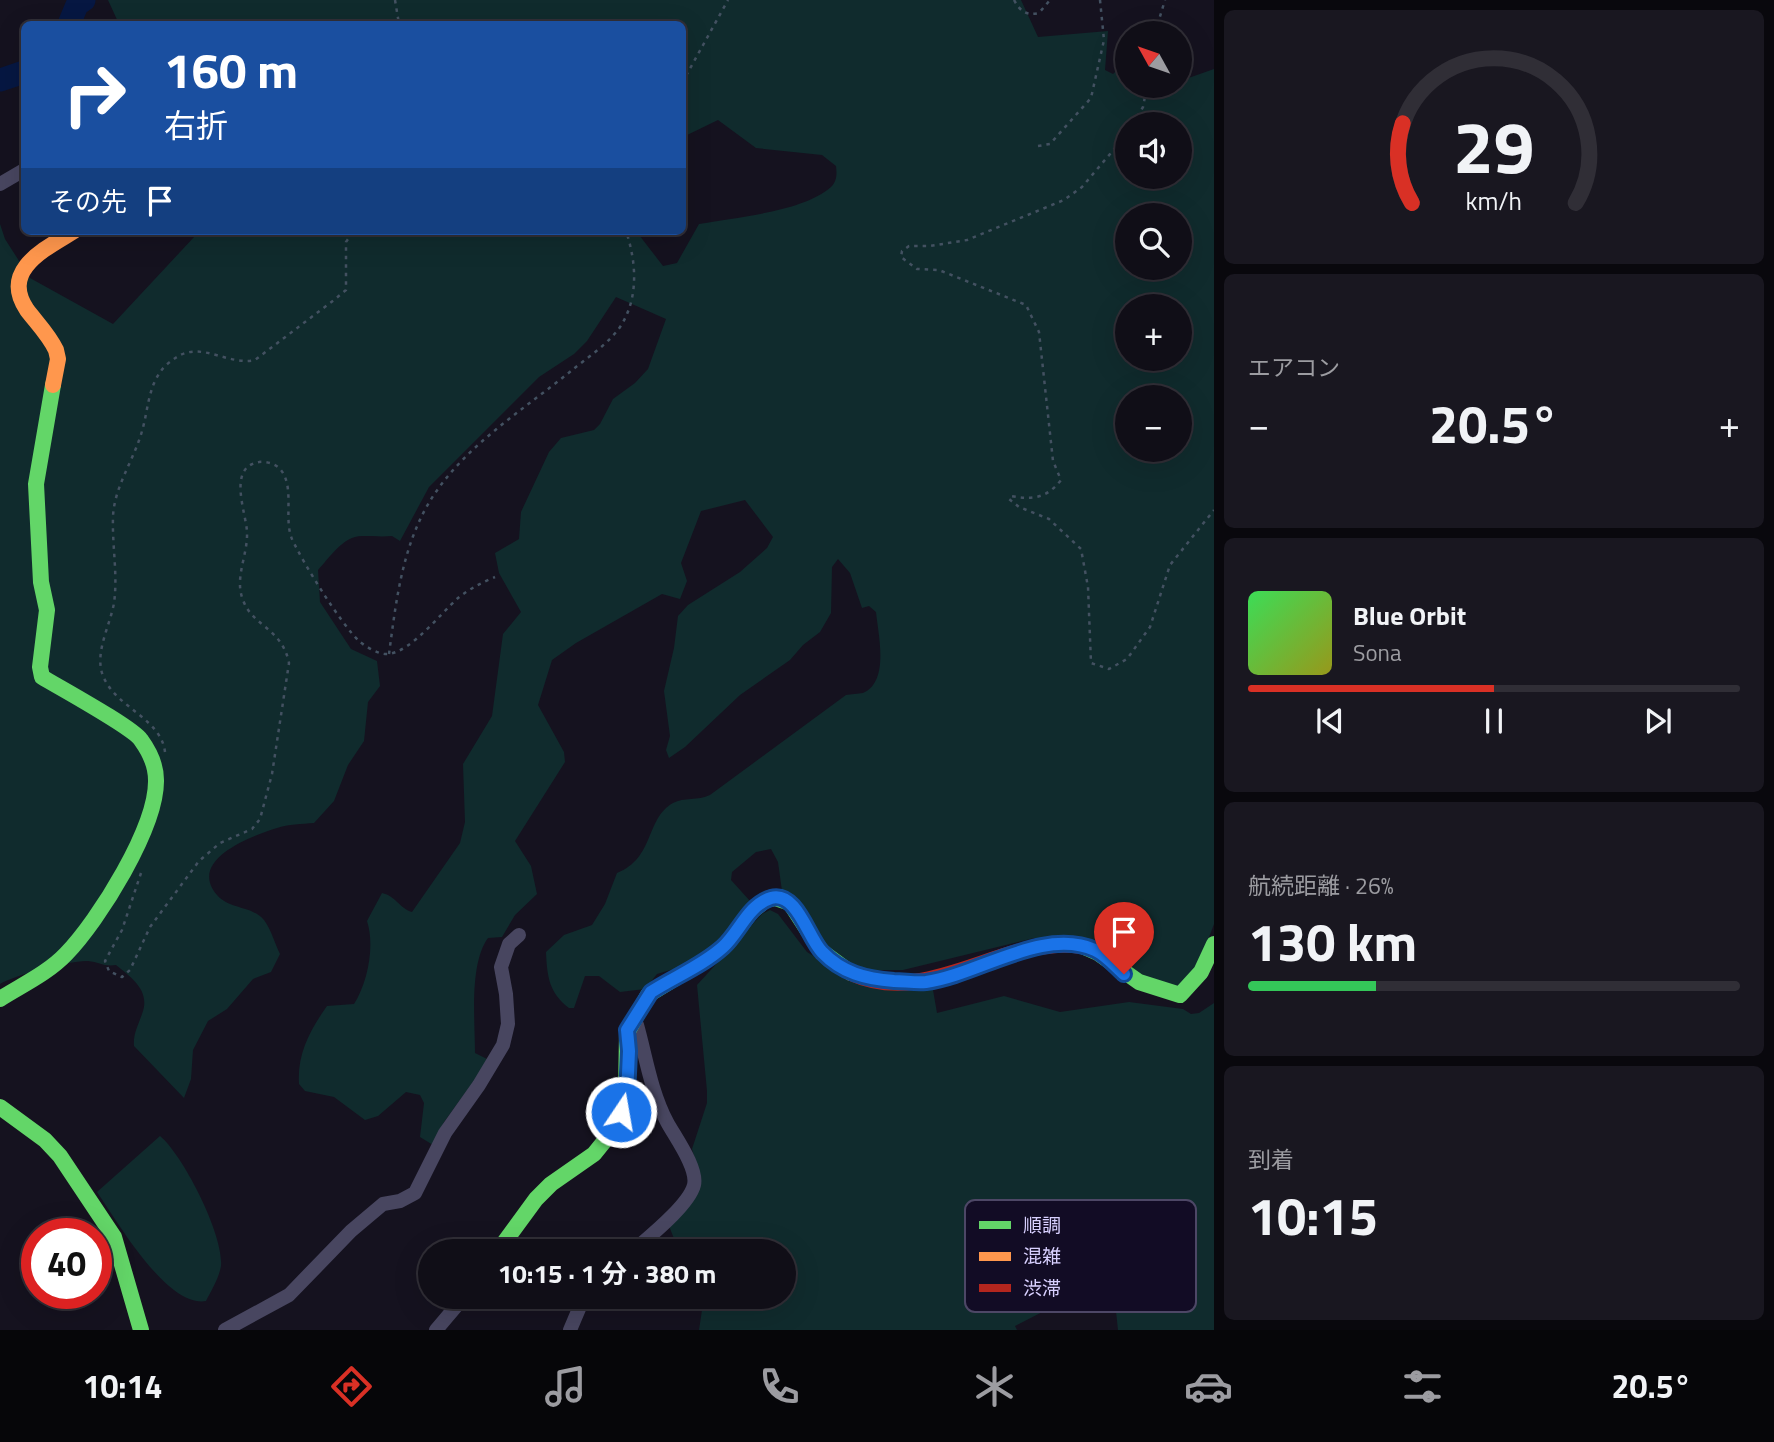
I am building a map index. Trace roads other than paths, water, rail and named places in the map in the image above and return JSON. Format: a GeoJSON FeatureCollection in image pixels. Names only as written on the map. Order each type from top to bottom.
{"type":"FeatureCollection","features":[{"type":"Feature","properties":{"kind":"street"},"geometry":{"type":"LineString","coordinates":[[0,184],[21,172]]}},
{"type":"Feature","properties":{"kind":"street"},"geometry":{"type":"LineString","coordinates":[[0,999],[64,956],[87,932],[109,898],[148,817],[156,782],[149,753],[139,737],[43,677],[40,667],[47,610],[41,582],[36,484],[58,359],[57,347],[18,299],[14,280],[18,271],[68,235]]}},
{"type":"Feature","properties":{"kind":"street"},"geometry":{"type":"LineString","coordinates":[[507,1239],[535,1200],[551,1184],[596,1155],[615,1128],[627,1096],[627,1030],[643,1000],[651,992],[724,947],[758,904],[772,898],[782,898],[792,905],[821,951],[846,971],[876,980],[926,982],[1033,947],[1082,945],[1098,951],[1124,974],[1154,990],[1180,995],[1192,985],[1205,967],[1214,944]]}},
{"type":"Feature","properties":{"kind":"street"},"geometry":{"type":"LineString","coordinates":[[225,1330],[289,1294],[351,1231],[383,1204],[400,1201],[415,1193],[445,1133],[503,1045],[508,1024],[501,967],[509,944],[519,935]]}},
{"type":"Feature","properties":{"kind":"street"},"geometry":{"type":"LineString","coordinates":[[632,1024],[637,1025],[656,1095],[686,1155],[695,1180],[694,1188],[670,1218],[646,1239]]}},
{"type":"Feature","properties":{"kind":"street"},"geometry":{"type":"LineString","coordinates":[[0,1107],[45,1140],[60,1156],[114,1237],[141,1330]]}},
{"type":"Feature","properties":{"kind":"street"},"geometry":{"type":"LineString","coordinates":[[436,1330],[454,1309]]}},
{"type":"Feature","properties":{"kind":"street"},"geometry":{"type":"LineString","coordinates":[[570,1330],[579,1309]]}},
{"type":"Feature","properties":{"kind":"waterway"},"geometry":{"type":"LineString","coordinates":[[70,21],[77,5],[84,0]]}},
{"type":"Feature","properties":{"kind":"waterway"},"geometry":{"type":"LineString","coordinates":[[0,80],[21,73]]}}]}
